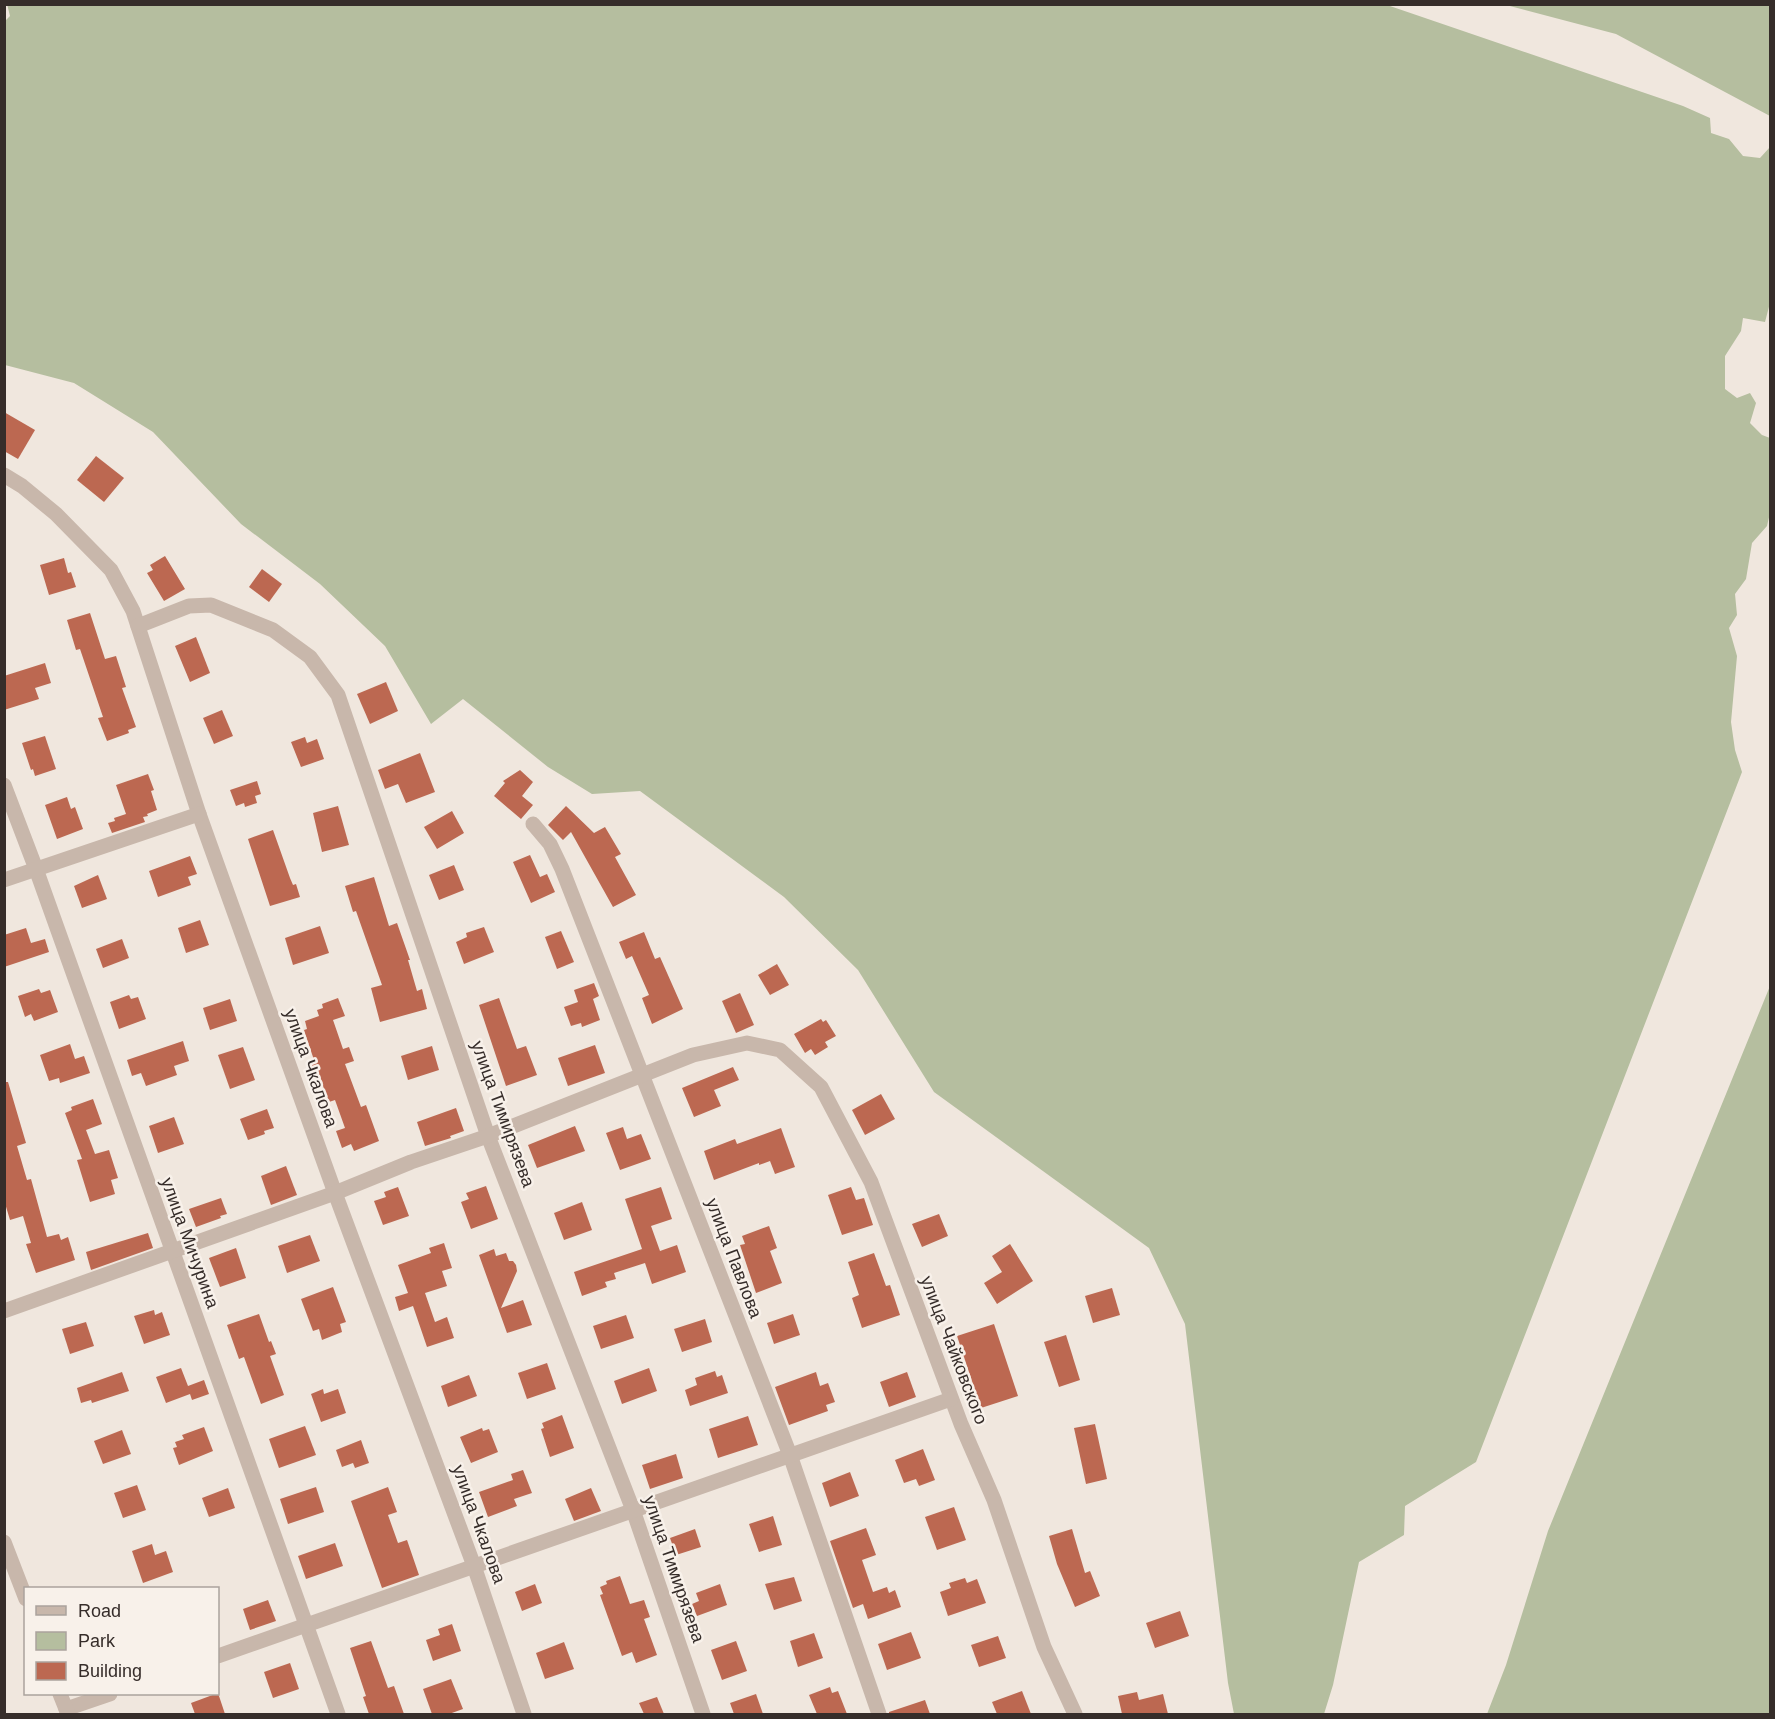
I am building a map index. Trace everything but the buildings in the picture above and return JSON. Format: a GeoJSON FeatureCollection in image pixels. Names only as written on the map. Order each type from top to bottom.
{"type":"FeatureCollection","features":[{"type":"Feature","properties":{"kind":"street","name":"улица Чкалова"},"geometry":{"type":"LineString","coordinates":[[4,475],[22,486],[56,514],[111,570],[133,611],[199,814],[335,1193],[474,1566],[524,1714]]}},
{"type":"Feature","properties":{"kind":"street","name":"улица Тимирязева"},"geometry":{"type":"LineString","coordinates":[[138,626],[189,606],[211,605],[273,630],[310,657],[338,695],[488,1136],[633,1510],[703,1714]]}},
{"type":"Feature","properties":{"kind":"street","name":"улица Мичурина"},"geometry":{"type":"LineString","coordinates":[[4,785],[338,1714]]}},
{"type":"Feature","properties":{"kind":"street"},"geometry":{"type":"LineString","coordinates":[[4,880],[199,814]]}},
{"type":"Feature","properties":{"kind":"street","name":"улица Павлова"},"geometry":{"type":"LineString","coordinates":[[533,824],[550,844],[562,869],[790,1455],[879,1714]]}},
{"type":"Feature","properties":{"kind":"street","name":"улица Чайковского"},"geometry":{"type":"LineString","coordinates":[[642,1076],[693,1055],[747,1043],[780,1050],[821,1087],[871,1182],[951,1399],[994,1500],[1044,1647],[1075,1714]]}},
{"type":"Feature","properties":{"kind":"street"},"geometry":{"type":"LineString","coordinates":[[4,1311],[335,1193],[411,1162],[488,1136],[642,1076]]}},
{"type":"Feature","properties":{"kind":"street"},"geometry":{"type":"LineString","coordinates":[[219,1656],[951,1399]]}},
{"type":"Feature","properties":{"kind":"street"},"geometry":{"type":"LineString","coordinates":[[4,1542],[24,1594]]}},
{"type":"Feature","properties":{"kind":"street"},"geometry":{"type":"LineString","coordinates":[[60,1695],[67,1712],[108,1695]]}},
{"type":"Feature","properties":{"kind":"green space"},"geometry":{"type":"Polygon","coordinates":[[[7,4],[1387,5],[1683,106],[1710,118],[1711,133],[1729,139],[1743,156],[1760,158],[1770,147],[1770,303],[1765,322],[1743,318],[1741,331],[1725,356],[1725,389],[1737,398],[1750,393],[1756,403],[1750,423],[1762,435],[1770,438],[1770,513],[1767,526],[1752,543],[1746,579],[1735,594],[1737,615],[1729,628],[1737,656],[1731,722],[1735,750],[1742,772],[1476,1462],[1405,1506],[1404,1535],[1359,1562],[1333,1685],[1324,1714],[1234,1714],[1228,1683],[1185,1324],[1149,1248],[934,1092],[858,970],[784,897],[640,791],[592,794],[548,767],[463,699],[431,724],[385,646],[320,584],[241,524],[153,432],[74,383],[5,365],[4,22],[10,16],[7,4]]]}},
{"type":"Feature","properties":{"kind":"green space"},"geometry":{"type":"Polygon","coordinates":[[[1506,5],[1770,5],[1770,116],[1616,34],[1506,5]]]}},
{"type":"Feature","properties":{"kind":"green space"},"geometry":{"type":"Polygon","coordinates":[[[1770,986],[1770,1714],[1487,1714],[1506,1665],[1548,1531],[1770,986]]]}}]}
